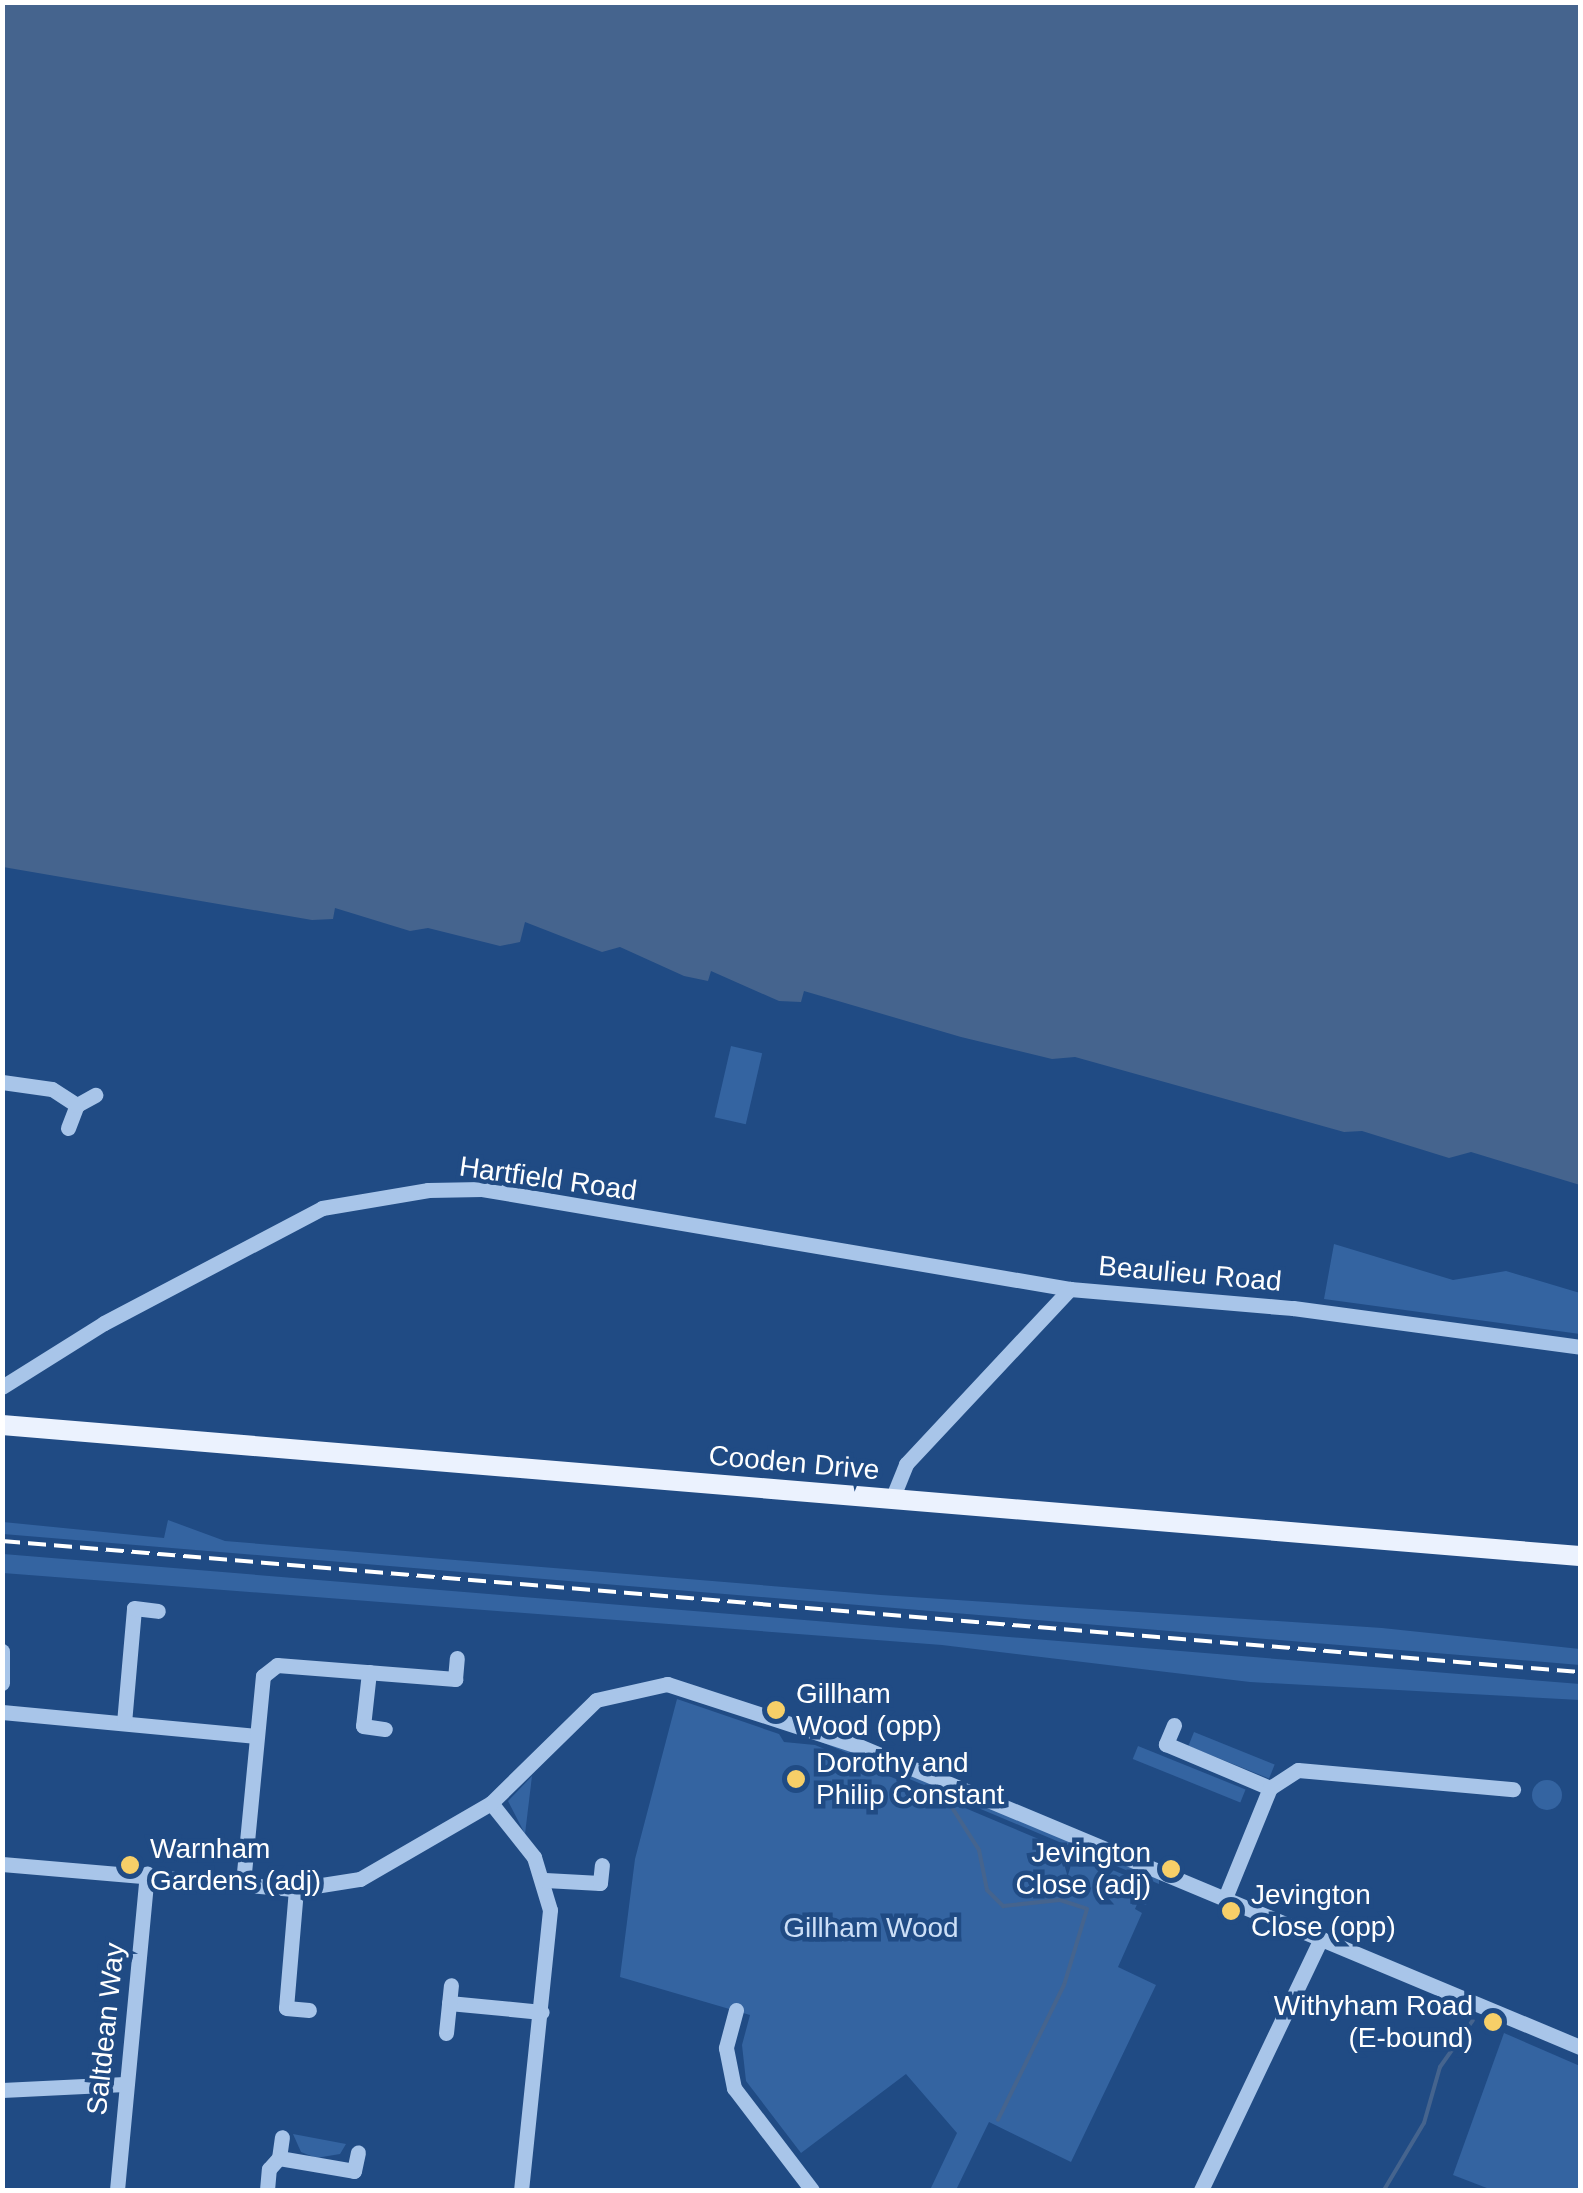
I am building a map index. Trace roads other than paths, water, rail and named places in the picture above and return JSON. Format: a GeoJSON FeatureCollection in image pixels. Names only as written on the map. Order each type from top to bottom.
{"type":"FeatureCollection","features":[{"type":"Feature","properties":{"kind":"main road","name":"Cooden Drive"},"geometry":{"type":"LineString","coordinates":[[2,1425],[1580,1556]]}},
{"type":"Feature","properties":{"kind":"street"},"geometry":{"type":"LineString","coordinates":[[2,1082],[52,1089],[77,1106]]}},
{"type":"Feature","properties":{"kind":"street"},"geometry":{"type":"LineString","coordinates":[[68,1128],[77,1106],[96,1095]]}},
{"type":"Feature","properties":{"kind":"street","name":"Hartfield Road"},"geometry":{"type":"LineString","coordinates":[[2,1387],[275,1230],[375,1194],[482,1189],[1070,1290]]}},
{"type":"Feature","properties":{"kind":"street","name":"Beaulieu Road"},"geometry":{"type":"LineString","coordinates":[[892,1499],[906,1464],[1070,1290],[1293,1308],[1580,1348]]}},
{"type":"Feature","properties":{"kind":"street"},"geometry":{"type":"LineString","coordinates":[[124,1723],[134,1608],[158,1610]]}},
{"type":"Feature","properties":{"kind":"street"},"geometry":{"type":"LineString","coordinates":[[2,1651],[2,1683]]}},
{"type":"Feature","properties":{"kind":"street"},"geometry":{"type":"LineString","coordinates":[[242,1883],[263,1676],[277,1665],[455,1679],[458,1658]]}},
{"type":"Feature","properties":{"kind":"street"},"geometry":{"type":"LineString","coordinates":[[369,1672],[363,1726],[385,1729]]}},
{"type":"Feature","properties":{"kind":"street"},"geometry":{"type":"LineString","coordinates":[[2,1864],[147,1873],[296,1889],[360,1879],[491,1802],[577,1714],[619,1690],[668,1684],[775,1716],[1580,2047]]}},
{"type":"Feature","properties":{"kind":"street"},"geometry":{"type":"LineString","coordinates":[[2,1712],[254,1736]]}},
{"type":"Feature","properties":{"kind":"street"},"geometry":{"type":"LineString","coordinates":[[1174,1724],[1166,1744],[1270,1788]]}},
{"type":"Feature","properties":{"kind":"street"},"geometry":{"type":"LineString","coordinates":[[1224,1898],[1270,1788],[1314,1767],[1513,1789]]}},
{"type":"Feature","properties":{"kind":"street"},"geometry":{"type":"LineString","coordinates":[[491,1802],[545,1880],[549,1944],[521,2190]]}},
{"type":"Feature","properties":{"kind":"street"},"geometry":{"type":"LineString","coordinates":[[545,1880],[600,1883],[602,1865]]}},
{"type":"Feature","properties":{"kind":"street","name":"Saltdean Way"},"geometry":{"type":"LineString","coordinates":[[117,2190],[147,1873]]}},
{"type":"Feature","properties":{"kind":"street"},"geometry":{"type":"LineString","coordinates":[[296,1889],[286,2008],[309,2010]]}},
{"type":"Feature","properties":{"kind":"street"},"geometry":{"type":"LineString","coordinates":[[1202,2190],[1321,1938]]}},
{"type":"Feature","properties":{"kind":"street"},"geometry":{"type":"LineString","coordinates":[[446,2033],[450,1985]]}},
{"type":"Feature","properties":{"kind":"street"},"geometry":{"type":"LineString","coordinates":[[449,2003],[542,2012]]}},
{"type":"Feature","properties":{"kind":"street"},"geometry":{"type":"LineString","coordinates":[[736,2010],[726,2048],[734,2088],[812,2190]]}},
{"type":"Feature","properties":{"kind":"street"},"geometry":{"type":"LineString","coordinates":[[2,2090],[125,2084]]}},
{"type":"Feature","properties":{"kind":"street"},"geometry":{"type":"LineString","coordinates":[[267,2190],[269,2168],[279,2158],[282,2137]]}},
{"type":"Feature","properties":{"kind":"street"},"geometry":{"type":"LineString","coordinates":[[279,2158],[354,2171],[358,2152]]}},
{"type":"Feature","properties":{"kind":"waterway"},"geometry":{"type":"LineString","coordinates":[[951,1806],[979,1850],[987,1890],[1003,1906],[1060,1900],[1087,1909],[1064,1985],[998,2120]]}},
{"type":"Feature","properties":{"kind":"waterway"},"geometry":{"type":"LineString","coordinates":[[1384,2190],[1424,2123],[1440,2067],[1473,2020]]}},
{"type":"Feature","properties":{"kind":"railway"},"geometry":{"type":"LineString","coordinates":[[2,1541],[1580,1672]]}},
{"type":"Feature","properties":{"kind":"place","name":"Gillham Wood (opp)"},"geometry":{"type":"Point","coordinates":[776,1710]}},
{"type":"Feature","properties":{"kind":"place","name":"Dorothy and Philip Constant"},"geometry":{"type":"Point","coordinates":[796,1779]}},
{"type":"Feature","properties":{"kind":"place","name":"Warnham Gardens (adj)"},"geometry":{"type":"Point","coordinates":[130,1865]}},
{"type":"Feature","properties":{"kind":"place","name":"Jevington Close (adj)"},"geometry":{"type":"Point","coordinates":[1171,1869]}},
{"type":"Feature","properties":{"kind":"place","name":"Jevington Close (opp)"},"geometry":{"type":"Point","coordinates":[1231,1911]}},
{"type":"Feature","properties":{"kind":"place","name":"Withyham Road (E-bound)"},"geometry":{"type":"Point","coordinates":[1493,2022]}},
{"type":"Feature","properties":{"kind":"park label","name":"Gillham Wood"},"geometry":{"type":"Point","coordinates":[871,1928]}}]}
